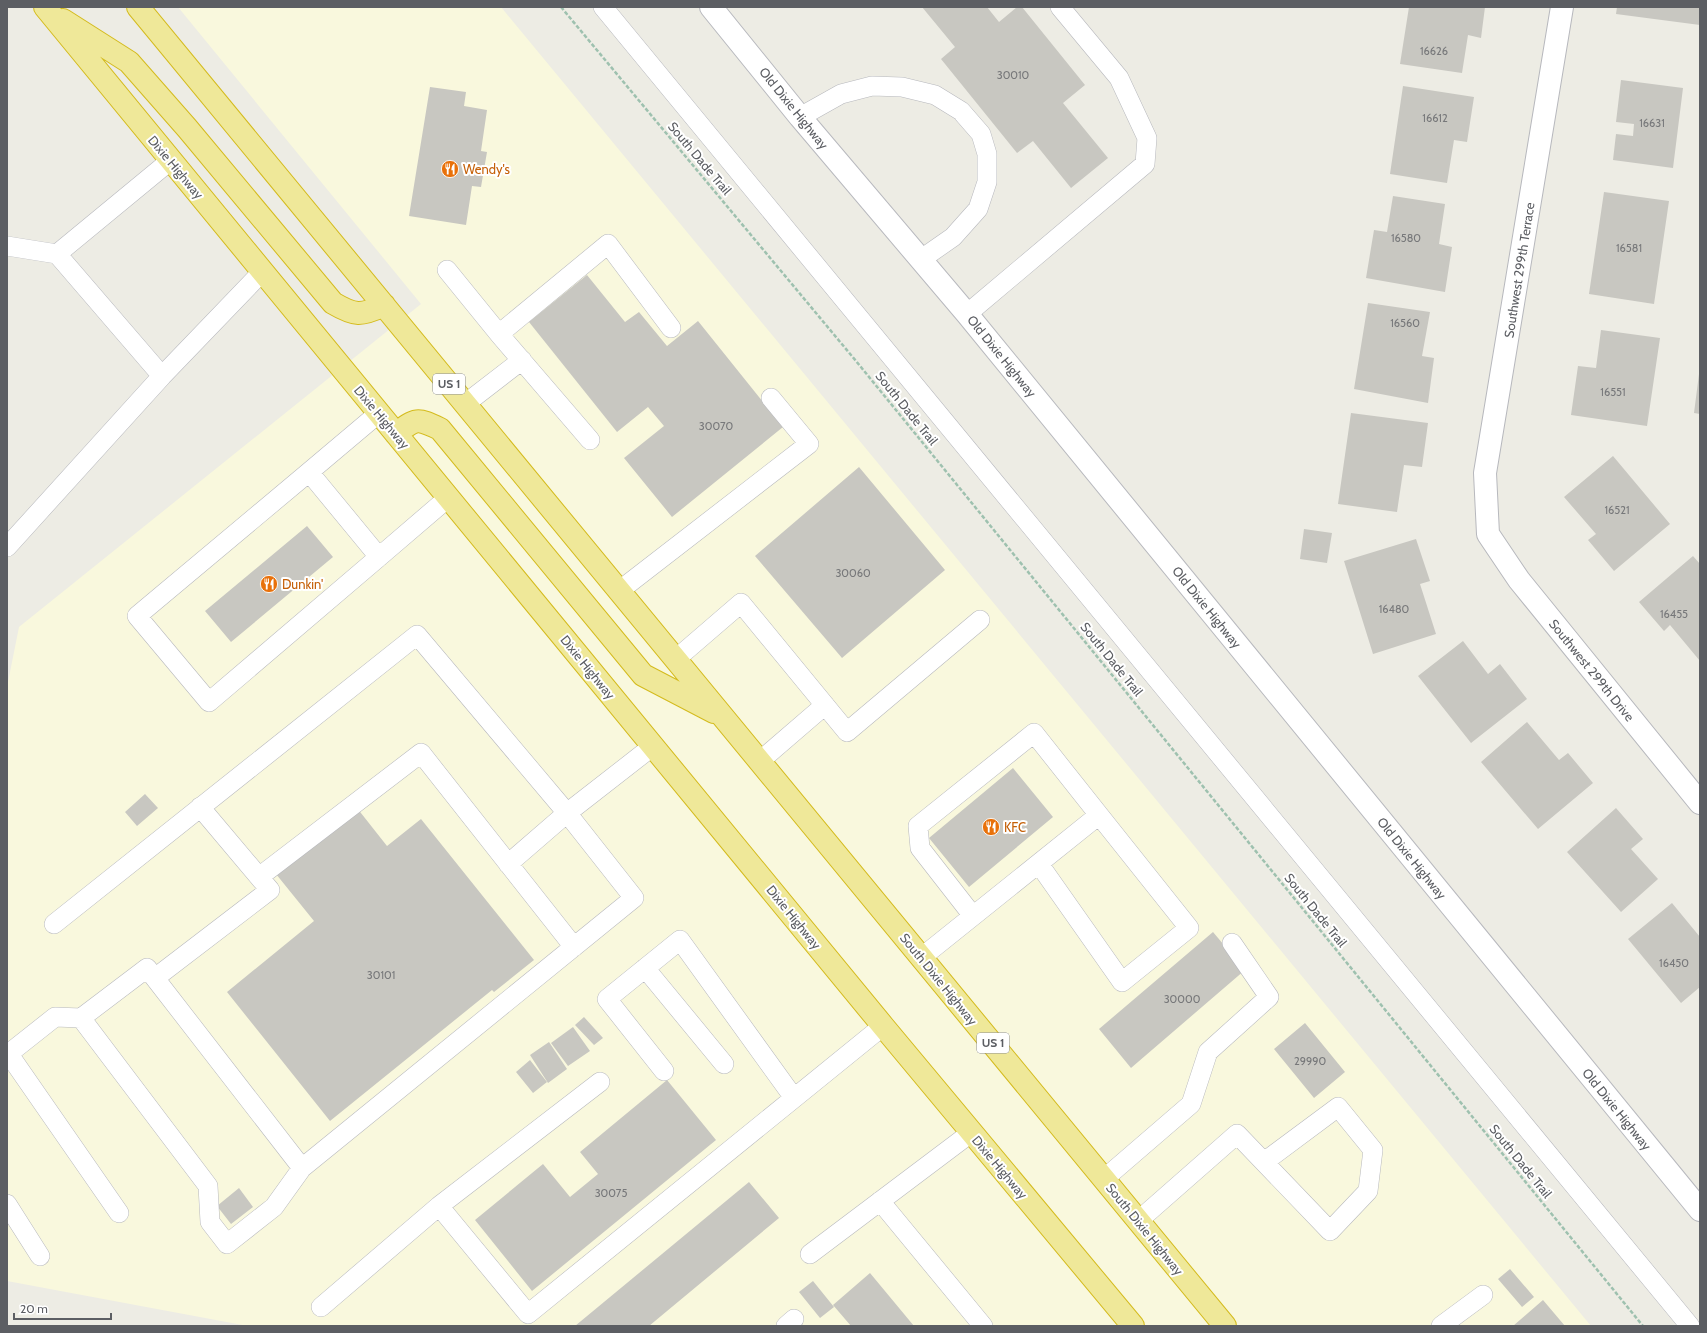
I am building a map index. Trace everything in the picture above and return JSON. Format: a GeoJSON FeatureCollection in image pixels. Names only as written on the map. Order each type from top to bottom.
{"type":"FeatureCollection","features":[{"type":"Feature","properties":{"kind":"highway","name":"US 1"},"geometry":{"type":"LineString","coordinates":[[138,7],[760,761]]}},
{"type":"Feature","properties":{"kind":"highway"},"geometry":{"type":"LineString","coordinates":[[46,8],[130,62],[333,303],[350,312],[361,313],[367,313],[384,305]]}},
{"type":"Feature","properties":{"kind":"highway","name":"Dixie Highway"},"geometry":{"type":"LineString","coordinates":[[46,8],[653,746],[1133,1326]]}},
{"type":"Feature","properties":{"kind":"highway"},"geometry":{"type":"LineString","coordinates":[[396,434],[410,422],[422,421],[440,429],[643,675],[724,717]]}},
{"type":"Feature","properties":{"kind":"highway","name":"South Dixie Highway"},"geometry":{"type":"LineString","coordinates":[[760,761],[1225,1326]]}},
{"type":"Feature","properties":{"kind":"street","name":"Old Dixie Highway"},"geometry":{"type":"LineString","coordinates":[[711,7],[800,117],[967,314],[1700,1210]]}},
{"type":"Feature","properties":{"kind":"street","name":"Southwest 299th Terrace"},"geometry":{"type":"LineString","coordinates":[[1488,534],[1485,473],[1562,7]]}},
{"type":"Feature","properties":{"kind":"street","name":"Southwest 299th Drive"},"geometry":{"type":"LineString","coordinates":[[1488,534],[1518,580],[1700,803]]}},
{"type":"Feature","properties":{"kind":"lane"},"geometry":{"type":"LineString","coordinates":[[603,7],[1690,1326]]}},
{"type":"Feature","properties":{"kind":"lane"},"geometry":{"type":"LineString","coordinates":[[967,314],[1145,164],[1147,138],[1119,78],[1060,7]]}},
{"type":"Feature","properties":{"kind":"lane"},"geometry":{"type":"LineString","coordinates":[[800,117],[841,94],[872,86],[902,87],[935,95],[961,112],[981,134],[987,154],[987,182],[978,209],[953,237],[920,260]]}},
{"type":"Feature","properties":{"kind":"lane"},"geometry":{"type":"LineString","coordinates":[[57,254],[171,160]]}},
{"type":"Feature","properties":{"kind":"lane"},"geometry":{"type":"LineString","coordinates":[[500,334],[608,244],[671,328]]}},
{"type":"Feature","properties":{"kind":"lane"},"geometry":{"type":"LineString","coordinates":[[7,246],[57,254],[162,376]]}},
{"type":"Feature","properties":{"kind":"lane"},"geometry":{"type":"LineString","coordinates":[[447,270],[590,440]]}},
{"type":"Feature","properties":{"kind":"lane"},"geometry":{"type":"LineString","coordinates":[[8,545],[162,376],[262,271]]}},
{"type":"Feature","properties":{"kind":"lane"},"geometry":{"type":"LineString","coordinates":[[466,404],[522,360]]}},
{"type":"Feature","properties":{"kind":"lane"},"geometry":{"type":"LineString","coordinates":[[619,591],[809,444],[771,398]]}},
{"type":"Feature","properties":{"kind":"lane"},"geometry":{"type":"LineString","coordinates":[[379,413],[137,616],[209,702],[448,497]]}},
{"type":"Feature","properties":{"kind":"lane"},"geometry":{"type":"LineString","coordinates":[[309,472],[379,557]]}},
{"type":"Feature","properties":{"kind":"lane"},"geometry":{"type":"LineString","coordinates":[[676,659],[741,603],[847,732],[980,620]]}},
{"type":"Feature","properties":{"kind":"lane"},"geometry":{"type":"LineString","coordinates":[[54,924],[417,635],[567,813],[634,898],[302,1168],[274,1207],[227,1244],[210,1222],[208,1186],[81,1018]]}},
{"type":"Feature","properties":{"kind":"lane"},"geometry":{"type":"LineString","coordinates":[[760,761],[825,705]]}},
{"type":"Feature","properties":{"kind":"lane"},"geometry":{"type":"LineString","coordinates":[[973,916],[920,848],[918,826],[1034,733],[1189,928],[1122,982],[1039,864]]}},
{"type":"Feature","properties":{"kind":"lane"},"geometry":{"type":"LineString","coordinates":[[508,864],[567,813],[653,746]]}},
{"type":"Feature","properties":{"kind":"lane"},"geometry":{"type":"LineString","coordinates":[[259,877],[421,753],[574,947]]}},
{"type":"Feature","properties":{"kind":"lane"},"geometry":{"type":"LineString","coordinates":[[155,978],[270,890],[200,808]]}},
{"type":"Feature","properties":{"kind":"lane"},"geometry":{"type":"LineString","coordinates":[[922,957],[1099,815]]}},
{"type":"Feature","properties":{"kind":"lane"},"geometry":{"type":"LineString","coordinates":[[664,1071],[607,999],[680,940],[794,1098]]}},
{"type":"Feature","properties":{"kind":"lane"},"geometry":{"type":"LineString","coordinates":[[1104,1179],[1191,1104],[1208,1052],[1269,997],[1232,943]]}},
{"type":"Feature","properties":{"kind":"lane"},"geometry":{"type":"LineString","coordinates":[[119,1213],[8,1054],[55,1017],[81,1018],[147,968],[302,1168]]}},
{"type":"Feature","properties":{"kind":"lane"},"geometry":{"type":"LineString","coordinates":[[645,968],[724,1064]]}},
{"type":"Feature","properties":{"kind":"lane"},"geometry":{"type":"LineString","coordinates":[[439,1206],[528,1314],[884,1026]]}},
{"type":"Feature","properties":{"kind":"lane"},"geometry":{"type":"LineString","coordinates":[[321,1307],[439,1206],[600,1082]]}},
{"type":"Feature","properties":{"kind":"lane"},"geometry":{"type":"LineString","coordinates":[[1138,1220],[1237,1134],[1330,1231],[1368,1191],[1373,1150],[1338,1107],[1264,1162]]}},
{"type":"Feature","properties":{"kind":"lane"},"geometry":{"type":"LineString","coordinates":[[810,1254],[972,1132]]}},
{"type":"Feature","properties":{"kind":"lane"},"geometry":{"type":"LineString","coordinates":[[880,1201],[984,1326]]}},
{"type":"Feature","properties":{"kind":"lane"},"geometry":{"type":"LineString","coordinates":[[7,1204],[40,1256]]}},
{"type":"Feature","properties":{"kind":"lane"},"geometry":{"type":"LineString","coordinates":[[1441,1326],[1483,1295]]}},
{"type":"Feature","properties":{"kind":"path","name":"South Dade Trail"},"geometry":{"type":"LineString","coordinates":[[562,7],[866,373],[1643,1326]]}},
{"type":"Feature","properties":{"kind":"shaded area"},"geometry":{"type":"Polygon","coordinates":[[[178,7],[501,7],[1591,1326],[248,1326],[7,1281],[7,687],[19,627],[421,304],[178,7]]]}},
{"type":"Feature","properties":{"kind":"building"},"geometry":{"type":"Polygon","coordinates":[[[922,7],[987,7],[999,22],[1017,7],[1022,7],[1085,85],[1063,103],[1108,158],[1071,188],[1033,141],[1017,153],[941,59],[955,47],[922,7]]]}},
{"type":"Feature","properties":{"kind":"building"},"geometry":{"type":"Polygon","coordinates":[[[1409,7],[1485,7],[1481,38],[1468,35],[1462,73],[1400,64],[1409,7]]]}},
{"type":"Feature","properties":{"kind":"building"},"geometry":{"type":"Polygon","coordinates":[[[1617,7],[1700,7],[1700,25],[1616,14],[1617,7]]]}},
{"type":"Feature","properties":{"kind":"building"},"geometry":{"type":"Polygon","coordinates":[[[1621,80],[1683,88],[1673,168],[1613,160],[1616,134],[1633,136],[1634,124],[1616,122],[1621,80]]]}},
{"type":"Feature","properties":{"kind":"building"},"geometry":{"type":"Polygon","coordinates":[[[1403,86],[1474,97],[1467,142],[1454,140],[1447,183],[1390,174],[1403,86]]]}},
{"type":"Feature","properties":{"kind":"building","name":"Wendy's"},"geometry":{"type":"Polygon","coordinates":[[[430,87],[466,92],[464,106],[487,110],[481,151],[487,152],[481,187],[472,186],[466,225],[409,216],[430,87]]]}},
{"type":"Feature","properties":{"kind":"building"},"geometry":{"type":"Polygon","coordinates":[[[1604,192],[1669,201],[1654,304],[1589,294],[1604,192]]]}},
{"type":"Feature","properties":{"kind":"building"},"geometry":{"type":"Polygon","coordinates":[[[1393,196],[1445,204],[1439,244],[1452,247],[1445,292],[1366,278],[1374,230],[1387,232],[1393,196]]]}},
{"type":"Feature","properties":{"kind":"building"},"geometry":{"type":"Polygon","coordinates":[[[587,275],[625,322],[639,312],[667,346],[698,321],[783,427],[672,517],[624,458],[664,426],[648,407],[617,432],[529,322],[587,275]]]}},
{"type":"Feature","properties":{"kind":"building"},"geometry":{"type":"Polygon","coordinates":[[[1368,303],[1430,312],[1422,356],[1434,358],[1428,403],[1354,389],[1368,303]]]}},
{"type":"Feature","properties":{"kind":"building"},"geometry":{"type":"Polygon","coordinates":[[[1601,330],[1660,338],[1647,426],[1571,415],[1578,366],[1596,368],[1601,330]]]}},
{"type":"Feature","properties":{"kind":"building"},"geometry":{"type":"Polygon","coordinates":[[[1700,374],[1700,414],[1694,413],[1700,374]]]}},
{"type":"Feature","properties":{"kind":"building"},"geometry":{"type":"Polygon","coordinates":[[[1351,413],[1428,423],[1422,467],[1404,465],[1397,512],[1338,504],[1351,413]]]}},
{"type":"Feature","properties":{"kind":"building"},"geometry":{"type":"Polygon","coordinates":[[[1613,456],[1670,524],[1614,571],[1588,540],[1596,534],[1564,497],[1613,456]]]}},
{"type":"Feature","properties":{"kind":"building"},"geometry":{"type":"Polygon","coordinates":[[[859,467],[945,570],[842,658],[755,556],[859,467]]]}},
{"type":"Feature","properties":{"kind":"building","name":"Dunkin'"},"geometry":{"type":"Polygon","coordinates":[[[307,526],[333,557],[231,642],[205,611],[307,526]]]}},
{"type":"Feature","properties":{"kind":"building"},"geometry":{"type":"Polygon","coordinates":[[[1304,529],[1332,533],[1327,563],[1300,559],[1304,529]]]}},
{"type":"Feature","properties":{"kind":"building"},"geometry":{"type":"Polygon","coordinates":[[[1416,539],[1430,581],[1420,584],[1436,634],[1373,654],[1344,561],[1416,539]]]}},
{"type":"Feature","properties":{"kind":"building"},"geometry":{"type":"Polygon","coordinates":[[[1693,556],[1700,564],[1700,661],[1670,625],[1664,631],[1639,602],[1693,556]]]}},
{"type":"Feature","properties":{"kind":"building"},"geometry":{"type":"Polygon","coordinates":[[[1463,641],[1488,674],[1500,664],[1527,699],[1471,743],[1418,676],[1463,641]]]}},
{"type":"Feature","properties":{"kind":"building"},"geometry":{"type":"Polygon","coordinates":[[[1527,722],[1559,760],[1568,753],[1593,783],[1538,829],[1481,762],[1527,722]]]}},
{"type":"Feature","properties":{"kind":"building","name":"KFC"},"geometry":{"type":"Polygon","coordinates":[[[1013,768],[1053,817],[969,887],[929,838],[1013,768]]]}},
{"type":"Feature","properties":{"kind":"building"},"geometry":{"type":"Polygon","coordinates":[[[145,794],[158,808],[137,826],[125,812],[145,794]]]}},
{"type":"Feature","properties":{"kind":"building"},"geometry":{"type":"Polygon","coordinates":[[[357,808],[387,846],[421,819],[534,960],[494,992],[492,990],[330,1121],[227,992],[314,921],[276,874],[357,808]]]}},
{"type":"Feature","properties":{"kind":"building"},"geometry":{"type":"Polygon","coordinates":[[[1616,808],[1643,839],[1631,849],[1658,879],[1621,912],[1567,852],[1616,808]]]}},
{"type":"Feature","properties":{"kind":"building"},"geometry":{"type":"Polygon","coordinates":[[[1672,903],[1700,937],[1700,987],[1681,1003],[1628,939],[1672,903]]]}},
{"type":"Feature","properties":{"kind":"building"},"geometry":{"type":"Polygon","coordinates":[[[1213,932],[1245,970],[1131,1068],[1099,1029],[1213,932]]]}},
{"type":"Feature","properties":{"kind":"building"},"geometry":{"type":"Polygon","coordinates":[[[584,1017],[603,1038],[594,1045],[575,1025],[584,1017]]]}},
{"type":"Feature","properties":{"kind":"building"},"geometry":{"type":"Polygon","coordinates":[[[1305,1023],[1345,1072],[1314,1098],[1274,1049],[1305,1023]]]}},
{"type":"Feature","properties":{"kind":"building"},"geometry":{"type":"Polygon","coordinates":[[[573,1027],[590,1051],[568,1066],[551,1043],[573,1027]]]}},
{"type":"Feature","properties":{"kind":"building"},"geometry":{"type":"Polygon","coordinates":[[[549,1042],[567,1069],[548,1083],[530,1055],[549,1042]]]}},
{"type":"Feature","properties":{"kind":"building"},"geometry":{"type":"Polygon","coordinates":[[[530,1060],[547,1082],[533,1093],[516,1072],[530,1060]]]}},
{"type":"Feature","properties":{"kind":"building"},"geometry":{"type":"Polygon","coordinates":[[[667,1080],[716,1140],[532,1291],[475,1220],[543,1164],[570,1197],[598,1174],[580,1152],[667,1080]]]}},
{"type":"Feature","properties":{"kind":"building"},"geometry":{"type":"Polygon","coordinates":[[[749,1182],[779,1218],[649,1326],[575,1326],[749,1182]]]}},
{"type":"Feature","properties":{"kind":"building"},"geometry":{"type":"Polygon","coordinates":[[[239,1188],[253,1207],[231,1224],[217,1206],[239,1188]]]}},
{"type":"Feature","properties":{"kind":"building"},"geometry":{"type":"Polygon","coordinates":[[[1510,1269],[1534,1297],[1522,1307],[1498,1279],[1510,1269]]]}},
{"type":"Feature","properties":{"kind":"building"},"geometry":{"type":"Polygon","coordinates":[[[870,1273],[914,1326],[851,1326],[833,1305],[870,1273]]]}},
{"type":"Feature","properties":{"kind":"building"},"geometry":{"type":"Polygon","coordinates":[[[813,1281],[834,1307],[820,1318],[799,1292],[813,1281]]]}},
{"type":"Feature","properties":{"kind":"building"},"geometry":{"type":"Polygon","coordinates":[[[1543,1300],[1565,1326],[1513,1326],[1543,1300]]]}},
{"type":"Feature","properties":{"kind":"place","name":"Wendy's"},"geometry":{"type":"Point","coordinates":[450,169]}},
{"type":"Feature","properties":{"kind":"place","name":"Dunkin'"},"geometry":{"type":"Point","coordinates":[269,584]}},
{"type":"Feature","properties":{"kind":"place","name":"KFC"},"geometry":{"type":"Point","coordinates":[991,827]}}]}
